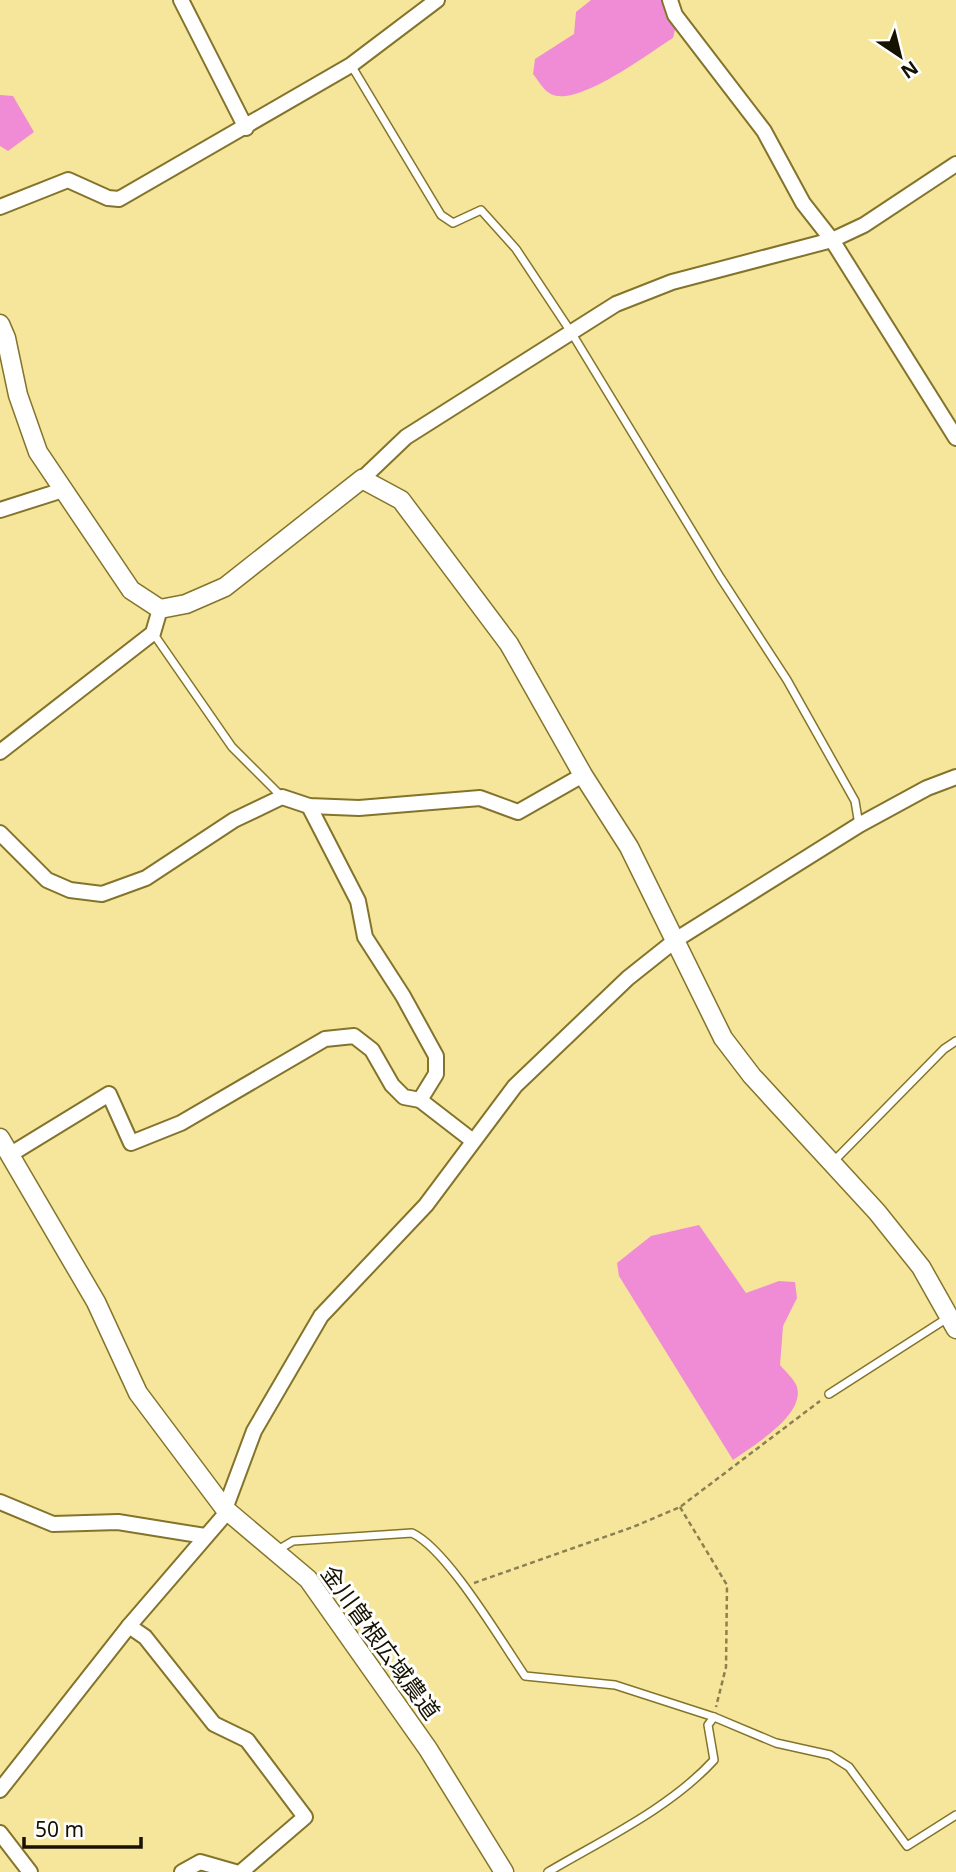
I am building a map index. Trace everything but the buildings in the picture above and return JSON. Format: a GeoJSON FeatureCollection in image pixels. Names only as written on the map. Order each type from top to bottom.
{"type":"FeatureCollection","features":[{"type":"Feature","properties":{"kind":"street"},"geometry":{"type":"LineString","coordinates":[[181,0],[246,128]]}},
{"type":"Feature","properties":{"kind":"street"},"geometry":{"type":"LineString","coordinates":[[0,207],[68,180],[108,198],[120,199],[351,65],[437,0]]}},
{"type":"Feature","properties":{"kind":"street"},"geometry":{"type":"LineString","coordinates":[[670,0],[675,15],[764,131],[803,203],[832,240],[956,437]]}},
{"type":"Feature","properties":{"kind":"street"},"geometry":{"type":"LineString","coordinates":[[0,324],[6,338],[18,395],[38,452],[131,590],[160,609],[186,604],[225,587],[362,479],[406,437],[616,304],[672,282],[832,240],[864,225],[956,164]]}},
{"type":"Feature","properties":{"kind":"street"},"geometry":{"type":"LineString","coordinates":[[362,479],[401,500],[509,644],[583,775],[629,847],[677,939],[690,976],[723,1038],[752,1076],[832,1163],[921,1267],[954,1319]]}},
{"type":"Feature","properties":{"kind":"street"},"geometry":{"type":"LineString","coordinates":[[0,510],[64,490]]}},
{"type":"Feature","properties":{"kind":"street"},"geometry":{"type":"LineString","coordinates":[[0,752],[153,633],[160,609]]}},
{"type":"Feature","properties":{"kind":"street"},"geometry":{"type":"LineString","coordinates":[[0,833],[47,880],[70,890],[102,894],[146,878],[234,820],[282,797],[309,806],[385,808],[480,798],[518,811],[583,775]]}},
{"type":"Feature","properties":{"kind":"street"},"geometry":{"type":"LineString","coordinates":[[0,1790],[129,1626],[227,1510],[254,1430],[321,1316],[426,1205],[515,1086],[628,978],[677,939],[859,825],[927,788],[956,777]]}},
{"type":"Feature","properties":{"kind":"street"},"geometry":{"type":"LineString","coordinates":[[309,806],[358,901],[365,937],[403,996],[436,1056],[436,1074],[420,1100]]}},
{"type":"Feature","properties":{"kind":"street"},"geometry":{"type":"LineString","coordinates":[[12,1154],[109,1094],[131,1143],[181,1123],[325,1038],[354,1036],[372,1050],[391,1086],[404,1097],[420,1100],[473,1141]]}},
{"type":"Feature","properties":{"kind":"street","name":"金川曽根広域農道"},"geometry":{"type":"LineString","coordinates":[[0,1138],[12,1154],[96,1302],[138,1393],[227,1510],[308,1579],[428,1749],[504,1872]]}},
{"type":"Feature","properties":{"kind":"street"},"geometry":{"type":"LineString","coordinates":[[0,1503],[54,1524],[118,1522],[205,1536]]}},
{"type":"Feature","properties":{"kind":"street"},"geometry":{"type":"LineString","coordinates":[[129,1626],[145,1637],[214,1724],[247,1740],[305,1817],[241,1872]]}},
{"type":"Feature","properties":{"kind":"street"},"geometry":{"type":"LineString","coordinates":[[0,1833],[30,1872]]}},
{"type":"Feature","properties":{"kind":"street"},"geometry":{"type":"LineString","coordinates":[[182,1872],[200,1862],[235,1872]]}},
{"type":"Feature","properties":{"kind":"lane"},"geometry":{"type":"LineString","coordinates":[[351,65],[441,215],[453,223],[481,210],[516,249],[571,332],[720,578],[787,680],[855,801],[859,825]]}},
{"type":"Feature","properties":{"kind":"lane"},"geometry":{"type":"LineString","coordinates":[[153,633],[232,747],[282,797]]}},
{"type":"Feature","properties":{"kind":"lane"},"geometry":{"type":"LineString","coordinates":[[832,1163],[944,1049],[956,1041]]}},
{"type":"Feature","properties":{"kind":"lane"},"geometry":{"type":"LineString","coordinates":[[829,1394],[954,1319]]}},
{"type":"Feature","properties":{"kind":"lane"},"geometry":{"type":"LineString","coordinates":[[276,1551],[293,1541],[412,1533],[424,1539],[463,1586],[526,1676],[615,1685],[714,1717],[776,1743],[830,1755],[849,1767],[907,1846],[956,1815]]}},
{"type":"Feature","properties":{"kind":"lane"},"geometry":{"type":"LineString","coordinates":[[548,1872],[639,1819],[700,1776],[714,1760],[708,1725],[714,1717]]}},
{"type":"Feature","properties":{"kind":"path"},"geometry":{"type":"LineString","coordinates":[[463,1586],[633,1527],[680,1507],[829,1394]]}},
{"type":"Feature","properties":{"kind":"path"},"geometry":{"type":"LineString","coordinates":[[680,1507],[727,1585],[726,1667],[714,1717]]}},
{"type":"Feature","properties":{"kind":"shaded area"},"geometry":{"type":"Polygon","coordinates":[[[591,0],[665,0],[676,26],[673,38],[595,86],[563,96],[551,94],[533,74],[535,59],[574,34],[576,12],[591,0]]]}},
{"type":"Feature","properties":{"kind":"shaded area"},"geometry":{"type":"Polygon","coordinates":[[[0,95],[13,96],[34,132],[8,151],[0,146],[0,95]]]}},
{"type":"Feature","properties":{"kind":"shaded area"},"geometry":{"type":"Polygon","coordinates":[[[699,1225],[746,1293],[779,1281],[795,1282],[797,1298],[783,1326],[780,1365],[796,1384],[797,1398],[793,1409],[775,1429],[733,1460],[619,1276],[617,1263],[651,1236],[699,1225]]]}}]}
